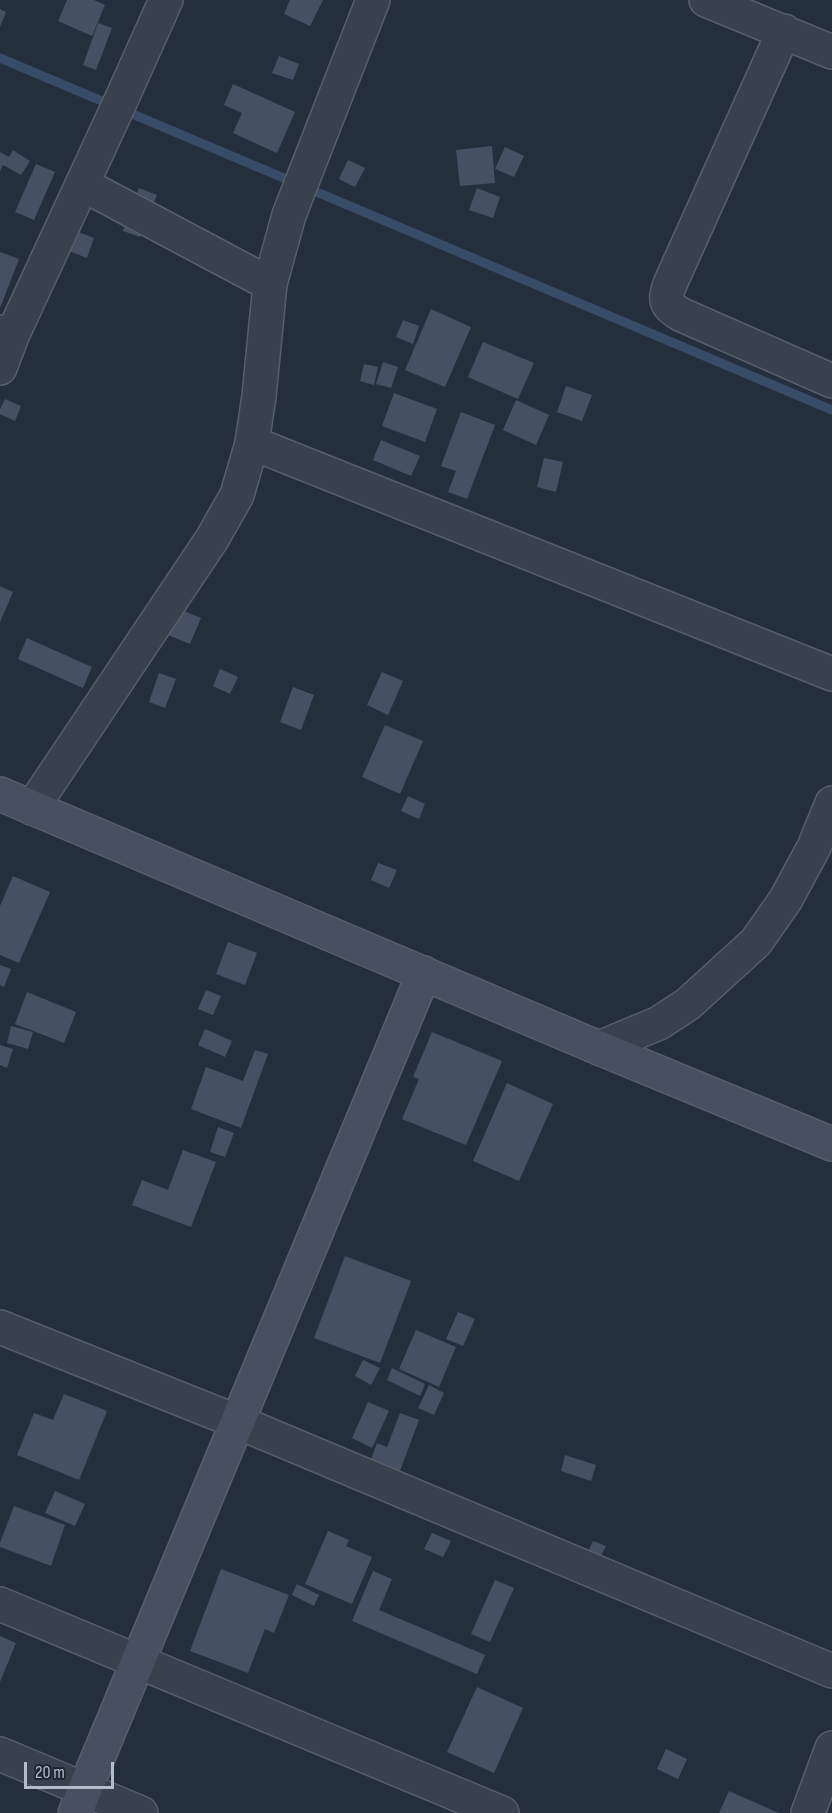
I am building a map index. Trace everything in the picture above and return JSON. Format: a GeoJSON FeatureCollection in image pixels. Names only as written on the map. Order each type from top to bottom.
{"type":"FeatureCollection","features":[{"type":"Feature","properties":{"kind":"street"},"geometry":{"type":"LineString","coordinates":[[0,368],[6,334],[82,184],[166,0]]}},
{"type":"Feature","properties":{"kind":"street"},"geometry":{"type":"LineString","coordinates":[[32,808],[212,539],[237,495],[252,443],[270,284],[290,216],[373,0]]}},
{"type":"Feature","properties":{"kind":"street"},"geometry":{"type":"LineString","coordinates":[[706,0],[832,52]]}},
{"type":"Feature","properties":{"kind":"street"},"geometry":{"type":"LineString","coordinates":[[784,31],[666,292],[666,299],[672,309],[682,315],[832,381]]}},
{"type":"Feature","properties":{"kind":"street"},"geometry":{"type":"LineString","coordinates":[[82,184],[270,284]]}},
{"type":"Feature","properties":{"kind":"street"},"geometry":{"type":"LineString","coordinates":[[252,443],[832,674]]}},
{"type":"Feature","properties":{"kind":"street"},"geometry":{"type":"LineString","coordinates":[[0,794],[832,1144]]}},
{"type":"Feature","properties":{"kind":"street"},"geometry":{"type":"LineString","coordinates":[[600,1048],[659,1023],[688,1004],[756,942],[786,899],[814,847],[832,803]]}},
{"type":"Feature","properties":{"kind":"street"},"geometry":{"type":"LineString","coordinates":[[80,1801],[424,973]]}},
{"type":"Feature","properties":{"kind":"street"},"geometry":{"type":"LineString","coordinates":[[0,1327],[238,1422],[832,1671]]}},
{"type":"Feature","properties":{"kind":"street"},"geometry":{"type":"LineString","coordinates":[[0,1604],[502,1813]]}},
{"type":"Feature","properties":{"kind":"street"},"geometry":{"type":"LineString","coordinates":[[808,1813],[832,1748]]}},
{"type":"Feature","properties":{"kind":"street"},"geometry":{"type":"LineString","coordinates":[[0,1754],[80,1801],[141,1813]]}},
{"type":"Feature","properties":{"kind":"building"},"geometry":{"type":"Polygon","coordinates":[[[67,0],[94,0],[105,5],[92,36],[58,21],[67,0]]]}},
{"type":"Feature","properties":{"kind":"building"},"geometry":{"type":"Polygon","coordinates":[[[290,0],[323,0],[310,26],[284,14],[290,0]]]}},
{"type":"Feature","properties":{"kind":"building"},"geometry":{"type":"Polygon","coordinates":[[[0,9],[6,12],[0,27],[0,9]]]}},
{"type":"Feature","properties":{"kind":"building"},"geometry":{"type":"Polygon","coordinates":[[[98,23],[112,28],[96,70],[83,65],[98,23]]]}},
{"type":"Feature","properties":{"kind":"building"},"geometry":{"type":"Polygon","coordinates":[[[279,56],[299,64],[293,80],[272,73],[279,56]]]}},
{"type":"Feature","properties":{"kind":"building"},"geometry":{"type":"Polygon","coordinates":[[[233,84],[295,112],[277,153],[233,133],[242,113],[224,105],[233,84]]]}},
{"type":"Feature","properties":{"kind":"building"},"geometry":{"type":"Polygon","coordinates":[[[492,146],[495,183],[460,186],[456,150],[492,146]]]}},
{"type":"Feature","properties":{"kind":"building"},"geometry":{"type":"Polygon","coordinates":[[[505,147],[524,156],[514,177],[495,169],[505,147]]]}},
{"type":"Feature","properties":{"kind":"building"},"geometry":{"type":"Polygon","coordinates":[[[13,150],[30,161],[21,175],[3,165],[0,171],[0,152],[9,157],[13,150]]]}},
{"type":"Feature","properties":{"kind":"building"},"geometry":{"type":"Polygon","coordinates":[[[348,160],[365,168],[355,187],[339,179],[348,160]]]}},
{"type":"Feature","properties":{"kind":"building"},"geometry":{"type":"Polygon","coordinates":[[[36,164],[55,172],[34,220],[15,212],[36,164]]]}},
{"type":"Feature","properties":{"kind":"building"},"geometry":{"type":"Polygon","coordinates":[[[139,188],[157,195],[140,237],[123,231],[139,188]]]}},
{"type":"Feature","properties":{"kind":"building"},"geometry":{"type":"Polygon","coordinates":[[[477,188],[500,197],[493,218],[469,210],[477,188]]]}},
{"type":"Feature","properties":{"kind":"building"},"geometry":{"type":"Polygon","coordinates":[[[76,231],[94,238],[87,258],[69,251],[76,231]]]}},
{"type":"Feature","properties":{"kind":"building"},"geometry":{"type":"Polygon","coordinates":[[[0,252],[19,259],[0,308],[0,252]]]}},
{"type":"Feature","properties":{"kind":"building"},"geometry":{"type":"Polygon","coordinates":[[[431,309],[471,327],[445,387],[405,370],[431,309]]]}},
{"type":"Feature","properties":{"kind":"building"},"geometry":{"type":"Polygon","coordinates":[[[403,320],[419,326],[413,344],[396,337],[403,320]]]}},
{"type":"Feature","properties":{"kind":"building"},"geometry":{"type":"Polygon","coordinates":[[[483,342],[534,363],[518,399],[468,377],[483,342]]]}},
{"type":"Feature","properties":{"kind":"building"},"geometry":{"type":"Polygon","coordinates":[[[383,362],[398,367],[391,388],[376,384],[383,362]]]}},
{"type":"Feature","properties":{"kind":"building"},"geometry":{"type":"Polygon","coordinates":[[[364,364],[378,367],[374,385],[360,381],[364,364]]]}},
{"type":"Feature","properties":{"kind":"building"},"geometry":{"type":"Polygon","coordinates":[[[566,386],[592,395],[582,421],[557,412],[566,386]]]}},
{"type":"Feature","properties":{"kind":"building"},"geometry":{"type":"Polygon","coordinates":[[[394,393],[437,409],[425,442],[382,426],[394,393]]]}},
{"type":"Feature","properties":{"kind":"building"},"geometry":{"type":"Polygon","coordinates":[[[5,399],[21,406],[15,421],[0,414],[5,399]]]}},
{"type":"Feature","properties":{"kind":"building"},"geometry":{"type":"Polygon","coordinates":[[[516,400],[549,415],[536,445],[503,430],[516,400]]]}},
{"type":"Feature","properties":{"kind":"building"},"geometry":{"type":"Polygon","coordinates":[[[461,412],[495,425],[467,499],[448,492],[456,471],[441,466],[461,412]]]}},
{"type":"Feature","properties":{"kind":"building"},"geometry":{"type":"Polygon","coordinates":[[[381,440],[420,456],[411,476],[373,460],[381,440]]]}},
{"type":"Feature","properties":{"kind":"building"},"geometry":{"type":"Polygon","coordinates":[[[544,458],[563,462],[556,492],[537,487],[544,458]]]}},
{"type":"Feature","properties":{"kind":"building"},"geometry":{"type":"Polygon","coordinates":[[[0,586],[13,592],[0,622],[0,586]]]}},
{"type":"Feature","properties":{"kind":"building"},"geometry":{"type":"Polygon","coordinates":[[[177,608],[201,618],[190,644],[166,634],[177,608]]]}},
{"type":"Feature","properties":{"kind":"building"},"geometry":{"type":"Polygon","coordinates":[[[27,638],[92,667],[83,688],[18,659],[27,638]]]}},
{"type":"Feature","properties":{"kind":"building"},"geometry":{"type":"Polygon","coordinates":[[[220,669],[238,677],[230,694],[213,686],[220,669]]]}},
{"type":"Feature","properties":{"kind":"building"},"geometry":{"type":"Polygon","coordinates":[[[382,672],[403,681],[388,715],[367,705],[382,672]]]}},
{"type":"Feature","properties":{"kind":"building"},"geometry":{"type":"Polygon","coordinates":[[[159,673],[176,679],[165,708],[149,702],[159,673]]]}},
{"type":"Feature","properties":{"kind":"building"},"geometry":{"type":"Polygon","coordinates":[[[293,687],[314,695],[301,730],[280,722],[293,687]]]}},
{"type":"Feature","properties":{"kind":"building"},"geometry":{"type":"Polygon","coordinates":[[[385,725],[423,741],[400,794],[362,777],[385,725]]]}},
{"type":"Feature","properties":{"kind":"building"},"geometry":{"type":"Polygon","coordinates":[[[408,796],[425,804],[419,819],[401,811],[408,796]]]}},
{"type":"Feature","properties":{"kind":"building"},"geometry":{"type":"Polygon","coordinates":[[[378,863],[397,870],[389,888],[371,880],[378,863]]]}},
{"type":"Feature","properties":{"kind":"building"},"geometry":{"type":"Polygon","coordinates":[[[13,876],[50,892],[19,963],[0,955],[0,906],[13,876]]]}},
{"type":"Feature","properties":{"kind":"building"},"geometry":{"type":"Polygon","coordinates":[[[228,942],[257,953],[245,985],[216,974],[228,942]]]}},
{"type":"Feature","properties":{"kind":"building"},"geometry":{"type":"Polygon","coordinates":[[[0,965],[11,969],[4,987],[0,985],[0,965]]]}},
{"type":"Feature","properties":{"kind":"building"},"geometry":{"type":"Polygon","coordinates":[[[206,990],[221,996],[213,1015],[198,1009],[206,990]]]}},
{"type":"Feature","properties":{"kind":"building"},"geometry":{"type":"Polygon","coordinates":[[[27,992],[76,1012],[64,1043],[15,1024],[27,992]]]}},
{"type":"Feature","properties":{"kind":"building"},"geometry":{"type":"Polygon","coordinates":[[[11,1026],[33,1032],[28,1049],[7,1043],[11,1026]]]}},
{"type":"Feature","properties":{"kind":"building"},"geometry":{"type":"Polygon","coordinates":[[[205,1029],[232,1041],[225,1057],[198,1045],[205,1029]]]}},
{"type":"Feature","properties":{"kind":"building"},"geometry":{"type":"Polygon","coordinates":[[[432,1032],[502,1061],[466,1145],[402,1119],[419,1079],[413,1077],[432,1032]]]}},
{"type":"Feature","properties":{"kind":"building"},"geometry":{"type":"Polygon","coordinates":[[[0,1045],[13,1049],[7,1068],[0,1065],[0,1045]]]}},
{"type":"Feature","properties":{"kind":"building"},"geometry":{"type":"Polygon","coordinates":[[[255,1050],[268,1054],[241,1128],[191,1109],[206,1067],[243,1081],[255,1050]]]}},
{"type":"Feature","properties":{"kind":"building"},"geometry":{"type":"Polygon","coordinates":[[[507,1083],[553,1104],[519,1181],[473,1161],[507,1083]]]}},
{"type":"Feature","properties":{"kind":"building"},"geometry":{"type":"Polygon","coordinates":[[[218,1127],[234,1133],[225,1157],[210,1152],[218,1127]]]}},
{"type":"Feature","properties":{"kind":"building"},"geometry":{"type":"Polygon","coordinates":[[[183,1150],[216,1162],[191,1227],[132,1205],[142,1180],[168,1190],[183,1150]]]}},
{"type":"Feature","properties":{"kind":"building"},"geometry":{"type":"Polygon","coordinates":[[[345,1256],[411,1281],[380,1363],[314,1338],[345,1256]]]}},
{"type":"Feature","properties":{"kind":"building"},"geometry":{"type":"Polygon","coordinates":[[[458,1312],[475,1319],[463,1346],[446,1339],[458,1312]]]}},
{"type":"Feature","properties":{"kind":"building"},"geometry":{"type":"Polygon","coordinates":[[[416,1330],[456,1347],[439,1387],[399,1369],[416,1330]]]}},
{"type":"Feature","properties":{"kind":"building"},"geometry":{"type":"Polygon","coordinates":[[[363,1360],[380,1368],[371,1385],[355,1376],[363,1360]]]}},
{"type":"Feature","properties":{"kind":"building"},"geometry":{"type":"Polygon","coordinates":[[[392,1368],[425,1384],[420,1396],[387,1380],[392,1368]]]}},
{"type":"Feature","properties":{"kind":"building"},"geometry":{"type":"Polygon","coordinates":[[[429,1385],[444,1393],[434,1415],[418,1408],[429,1385]]]}},
{"type":"Feature","properties":{"kind":"building"},"geometry":{"type":"Polygon","coordinates":[[[64,1394],[107,1411],[79,1480],[17,1455],[34,1413],[53,1420],[64,1394]]]}},
{"type":"Feature","properties":{"kind":"building"},"geometry":{"type":"Polygon","coordinates":[[[368,1402],[389,1411],[372,1448],[352,1438],[368,1402]]]}},
{"type":"Feature","properties":{"kind":"building"},"geometry":{"type":"Polygon","coordinates":[[[400,1413],[419,1420],[395,1484],[366,1473],[377,1443],[387,1447],[400,1413]]]}},
{"type":"Feature","properties":{"kind":"building"},"geometry":{"type":"Polygon","coordinates":[[[565,1455],[596,1465],[591,1481],[561,1471],[565,1455]]]}},
{"type":"Feature","properties":{"kind":"building"},"geometry":{"type":"Polygon","coordinates":[[[55,1491],[85,1504],[75,1526],[45,1513],[55,1491]]]}},
{"type":"Feature","properties":{"kind":"building"},"geometry":{"type":"Polygon","coordinates":[[[14,1506],[65,1525],[51,1566],[0,1547],[14,1506]]]}},
{"type":"Feature","properties":{"kind":"building"},"geometry":{"type":"Polygon","coordinates":[[[328,1531],[349,1540],[346,1546],[372,1557],[352,1604],[305,1584],[328,1531]]]}},
{"type":"Feature","properties":{"kind":"building"},"geometry":{"type":"Polygon","coordinates":[[[432,1533],[451,1541],[443,1557],[424,1549],[432,1533]]]}},
{"type":"Feature","properties":{"kind":"building"},"geometry":{"type":"Polygon","coordinates":[[[593,1541],[606,1546],[596,1566],[584,1561],[593,1541]]]}},
{"type":"Feature","properties":{"kind":"building"},"geometry":{"type":"Polygon","coordinates":[[[221,1569],[289,1595],[274,1633],[265,1629],[248,1673],[190,1651],[221,1569]]]}},
{"type":"Feature","properties":{"kind":"building"},"geometry":{"type":"Polygon","coordinates":[[[373,1571],[392,1579],[379,1610],[485,1655],[477,1674],[352,1621],[373,1571]]]}},
{"type":"Feature","properties":{"kind":"building"},"geometry":{"type":"Polygon","coordinates":[[[495,1580],[514,1588],[490,1642],[471,1634],[495,1580]]]}},
{"type":"Feature","properties":{"kind":"building"},"geometry":{"type":"Polygon","coordinates":[[[297,1584],[319,1595],[314,1606],[292,1595],[297,1584]]]}},
{"type":"Feature","properties":{"kind":"building"},"geometry":{"type":"Polygon","coordinates":[[[0,1636],[16,1643],[0,1682],[0,1636]]]}},
{"type":"Feature","properties":{"kind":"building"},"geometry":{"type":"Polygon","coordinates":[[[477,1687],[523,1708],[494,1773],[447,1752],[477,1687]]]}},
{"type":"Feature","properties":{"kind":"building"},"geometry":{"type":"Polygon","coordinates":[[[666,1749],[687,1759],[678,1779],[657,1769],[666,1749]]]}},
{"type":"Feature","properties":{"kind":"building"},"geometry":{"type":"Polygon","coordinates":[[[729,1791],[779,1813],[719,1813],[729,1791]]]}},
{"type":"Feature","properties":{"kind":"waterway"},"geometry":{"type":"LineString","coordinates":[[0,58],[832,410]]}}]}
